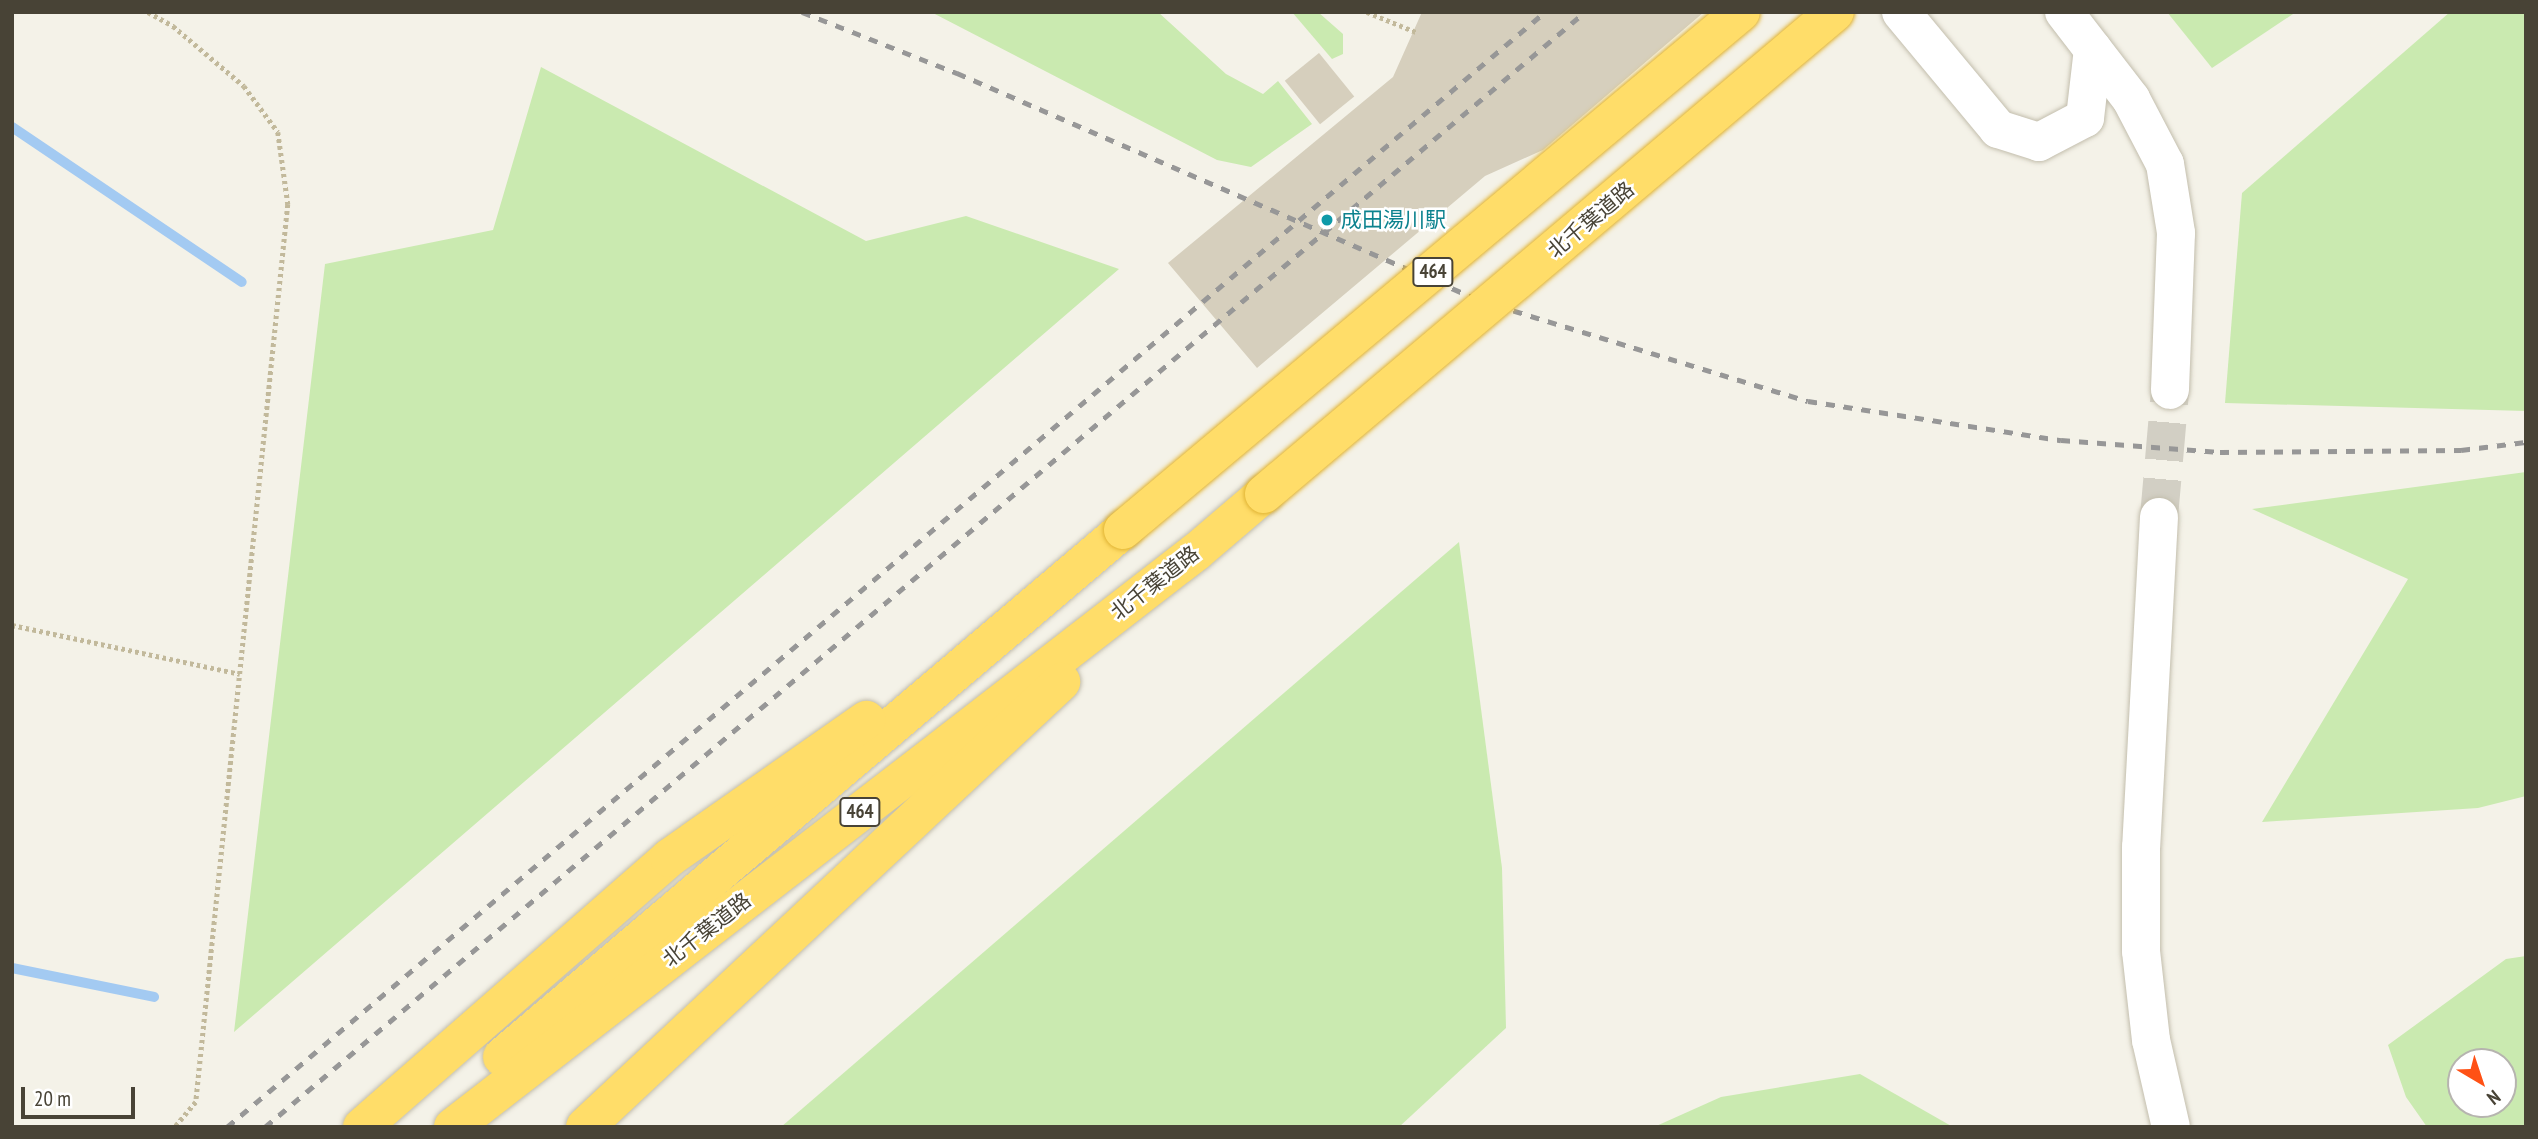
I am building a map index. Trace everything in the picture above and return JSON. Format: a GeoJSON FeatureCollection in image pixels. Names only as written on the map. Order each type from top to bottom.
{"type":"FeatureCollection","features":[{"type":"Feature","properties":{"kind":"highway","name":"北千葉道路"},"geometry":{"type":"LineString","coordinates":[[431,1127],[494,1064],[1123,530],[1741,12]]}},
{"type":"Feature","properties":{"kind":"highway","name":"北千葉道路"},"geometry":{"type":"LineString","coordinates":[[453,1127],[1196,552],[1835,12]]}},
{"type":"Feature","properties":{"kind":"highway"},"geometry":{"type":"LineString","coordinates":[[585,1127],[961,780],[1196,552]]}},
{"type":"Feature","properties":{"kind":"highway"},"geometry":{"type":"LineString","coordinates":[[362,1127],[669,858],[1052,590]]}},
{"type":"Feature","properties":{"kind":"street"},"geometry":{"type":"LineString","coordinates":[[1901,12],[1998,129],[2039,142],[2085,118],[2093,49]]}},
{"type":"Feature","properties":{"kind":"street"},"geometry":{"type":"LineString","coordinates":[[2064,12],[2131,99],[2165,163],[2176,233],[2169,390]]}},
{"type":"Feature","properties":{"kind":"street"},"geometry":{"type":"LineString","coordinates":[[2159,517],[2141,847],[2141,951],[2151,1040],[2171,1127]]}},
{"type":"Feature","properties":{"kind":"path"},"geometry":{"type":"LineString","coordinates":[[148,12],[173,26],[244,86],[278,132],[288,204],[196,1102],[175,1127]]}},
{"type":"Feature","properties":{"kind":"path"},"geometry":{"type":"LineString","coordinates":[[1367,12],[1416,32]]}},
{"type":"Feature","properties":{"kind":"path"},"geometry":{"type":"LineString","coordinates":[[12,625],[240,674]]}},
{"type":"Feature","properties":{"kind":"green space"},"geometry":{"type":"Polygon","coordinates":[[[931,12],[1158,12],[1226,74],[1263,94],[1278,81],[1312,124],[1251,167],[1217,160],[931,12]]]}},
{"type":"Feature","properties":{"kind":"green space"},"geometry":{"type":"Polygon","coordinates":[[[1292,12],[1318,12],[1343,34],[1343,54],[1332,59],[1292,12]]]}},
{"type":"Feature","properties":{"kind":"green space"},"geometry":{"type":"Polygon","coordinates":[[[2167,12],[2296,12],[2212,68],[2167,12]]]}},
{"type":"Feature","properties":{"kind":"green space"},"geometry":{"type":"Polygon","coordinates":[[[2450,12],[2526,12],[2526,411],[2225,403],[2242,193],[2450,12]]]}},
{"type":"Feature","properties":{"kind":"green space"},"geometry":{"type":"Polygon","coordinates":[[[541,67],[866,241],[966,216],[1119,269],[234,1032],[325,264],[493,230],[541,67]]]}},
{"type":"Feature","properties":{"kind":"green space"},"geometry":{"type":"Polygon","coordinates":[[[2526,472],[2526,796],[2478,808],[2262,822],[2408,579],[2252,509],[2526,472]]]}},
{"type":"Feature","properties":{"kind":"green space"},"geometry":{"type":"Polygon","coordinates":[[[1459,542],[1502,868],[1506,1028],[1399,1127],[781,1127],[1459,542]]]}},
{"type":"Feature","properties":{"kind":"green space"},"geometry":{"type":"Polygon","coordinates":[[[2526,956],[2526,1127],[2427,1127],[2406,1097],[2388,1045],[2506,959],[2526,956]]]}},
{"type":"Feature","properties":{"kind":"green space"},"geometry":{"type":"Polygon","coordinates":[[[1860,1074],[1953,1127],[1654,1127],[1721,1097],[1860,1074]]]}},
{"type":"Feature","properties":{"kind":"building","name":"成田湯川駅"},"geometry":{"type":"Polygon","coordinates":[[[1422,12],[1704,12],[1543,150],[1485,176],[1257,368],[1168,263],[1393,77],[1422,12]]]}},
{"type":"Feature","properties":{"kind":"building"},"geometry":{"type":"Polygon","coordinates":[[[1319,53],[1354,97],[1320,124],[1285,81],[1319,53]]]}},
{"type":"Feature","properties":{"kind":"waterway"},"geometry":{"type":"LineString","coordinates":[[12,127],[242,282]]}},
{"type":"Feature","properties":{"kind":"waterway"},"geometry":{"type":"LineString","coordinates":[[12,968],[154,997]]}},
{"type":"Feature","properties":{"kind":"tunnel"},"geometry":{"type":"LineString","coordinates":[[2159,517],[2170,390]]}},
{"type":"Feature","properties":{"kind":"railway"},"geometry":{"type":"LineString","coordinates":[[802,12],[957,73],[1479,300],[1808,401],[2061,440],[2220,452],[2461,450],[2526,442]]}},
{"type":"Feature","properties":{"kind":"railway"},"geometry":{"type":"LineString","coordinates":[[227,1127],[1545,12]]}},
{"type":"Feature","properties":{"kind":"railway"},"geometry":{"type":"LineString","coordinates":[[265,1127],[1585,12]]}},
{"type":"Feature","properties":{"kind":"place","name":"成田湯川駅"},"geometry":{"type":"Point","coordinates":[1327,220]}}]}
